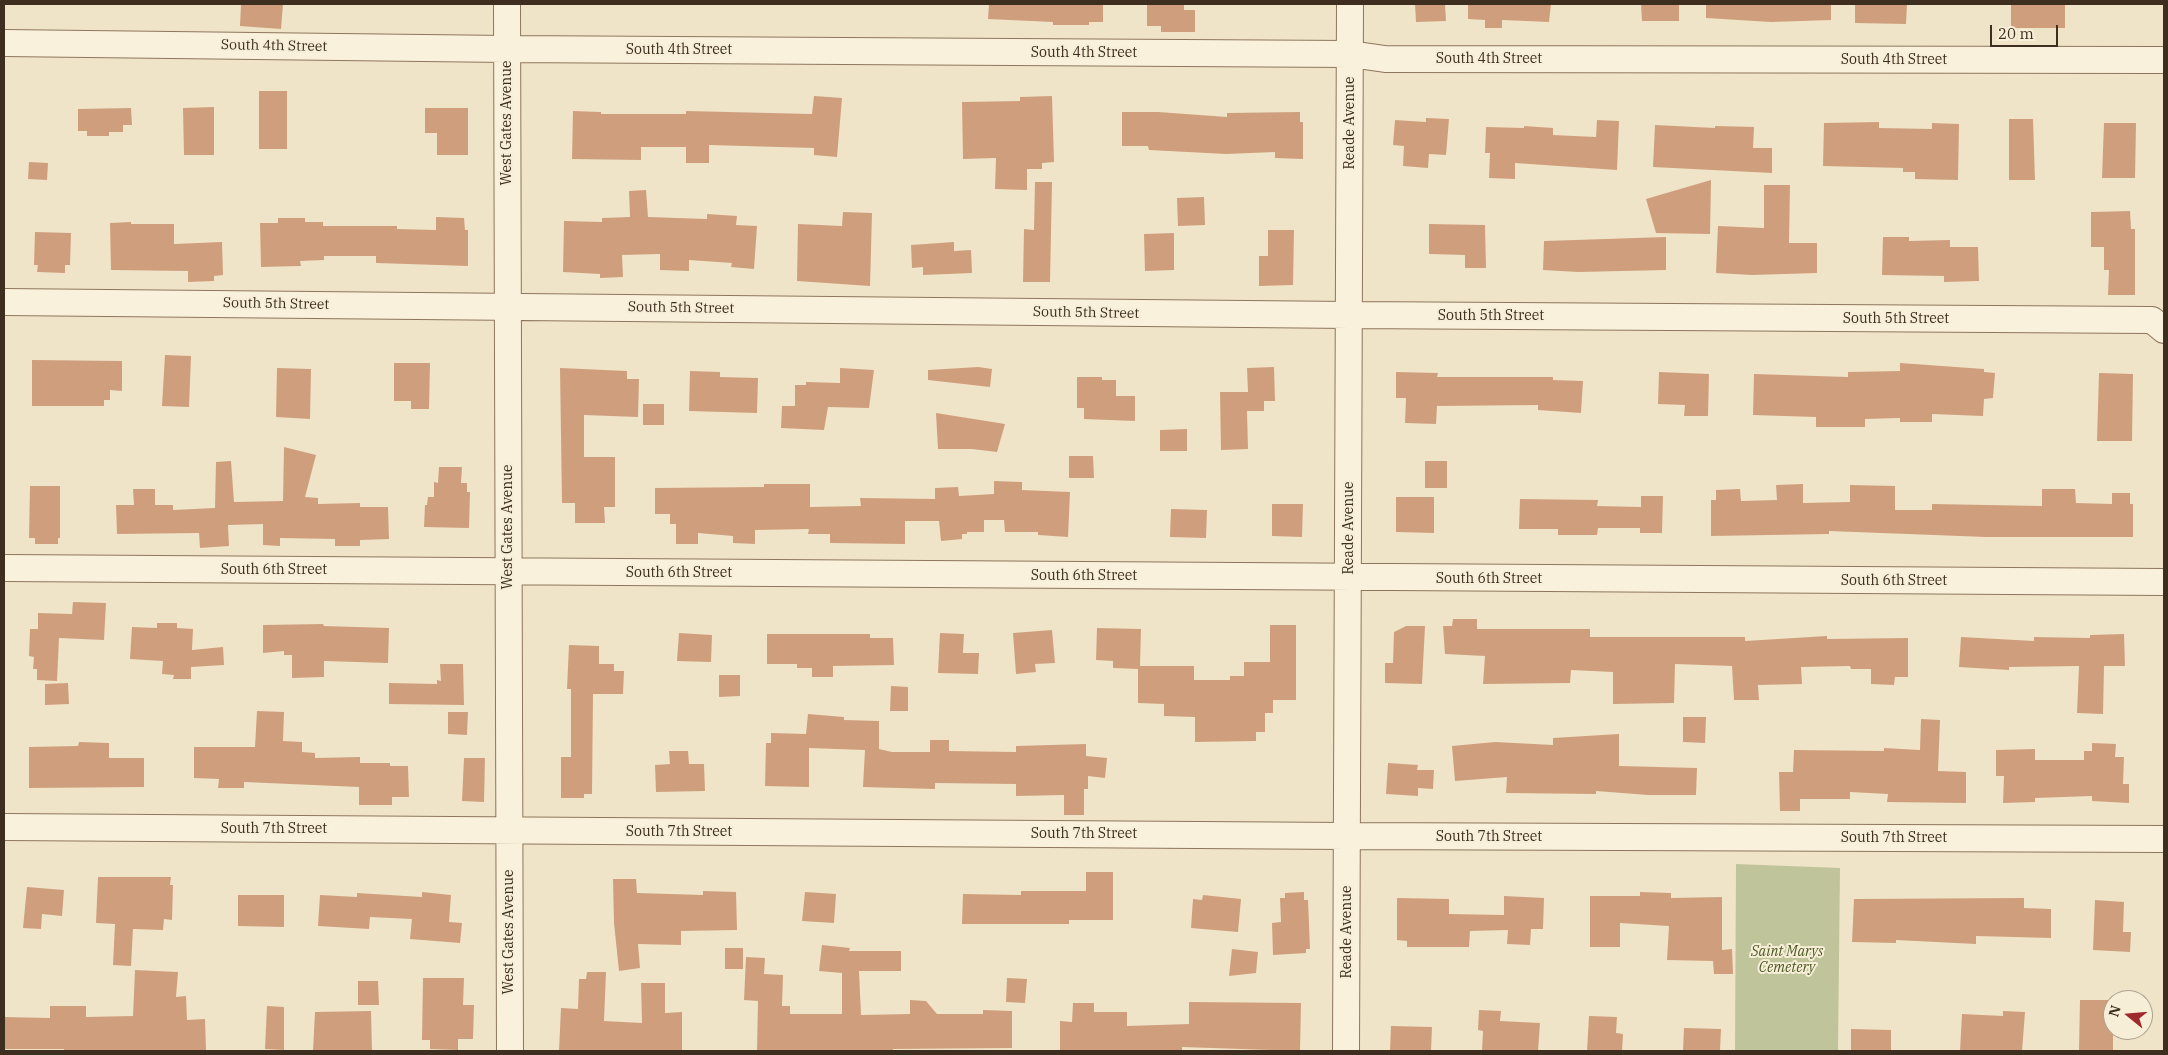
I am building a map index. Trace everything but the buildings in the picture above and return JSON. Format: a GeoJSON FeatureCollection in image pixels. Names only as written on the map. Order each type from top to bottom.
{"type":"FeatureCollection","features":[{"type":"Feature","properties":{"kind":"street","name":"West Gates Avenue"},"geometry":{"type":"LineString","coordinates":[[507,4],[510,1051]]}},
{"type":"Feature","properties":{"kind":"street","name":"Reade Avenue"},"geometry":{"type":"LineString","coordinates":[[1346,1051],[1350,4]]}},
{"type":"Feature","properties":{"kind":"street","name":"South 4th Street"},"geometry":{"type":"LineString","coordinates":[[4,43],[507,49],[1350,54],[1384,59],[2164,60]]}},
{"type":"Feature","properties":{"kind":"street","name":"South 5th Street"},"geometry":{"type":"LineString","coordinates":[[4,302],[1350,316],[2152,320],[2164,330]]}},
{"type":"Feature","properties":{"kind":"street","name":"South 6th Street"},"geometry":{"type":"LineString","coordinates":[[4,568],[2164,582]]}},
{"type":"Feature","properties":{"kind":"street","name":"South 7th Street"},"geometry":{"type":"LineString","coordinates":[[4,827],[1347,836],[2164,839]]}},
{"type":"Feature","properties":{"kind":"green space","name":"Saint Marys Cemetery"},"geometry":{"type":"Polygon","coordinates":[[[1736,864],[1840,868],[1838,1051],[1735,1051],[1736,864]]]}}]}
